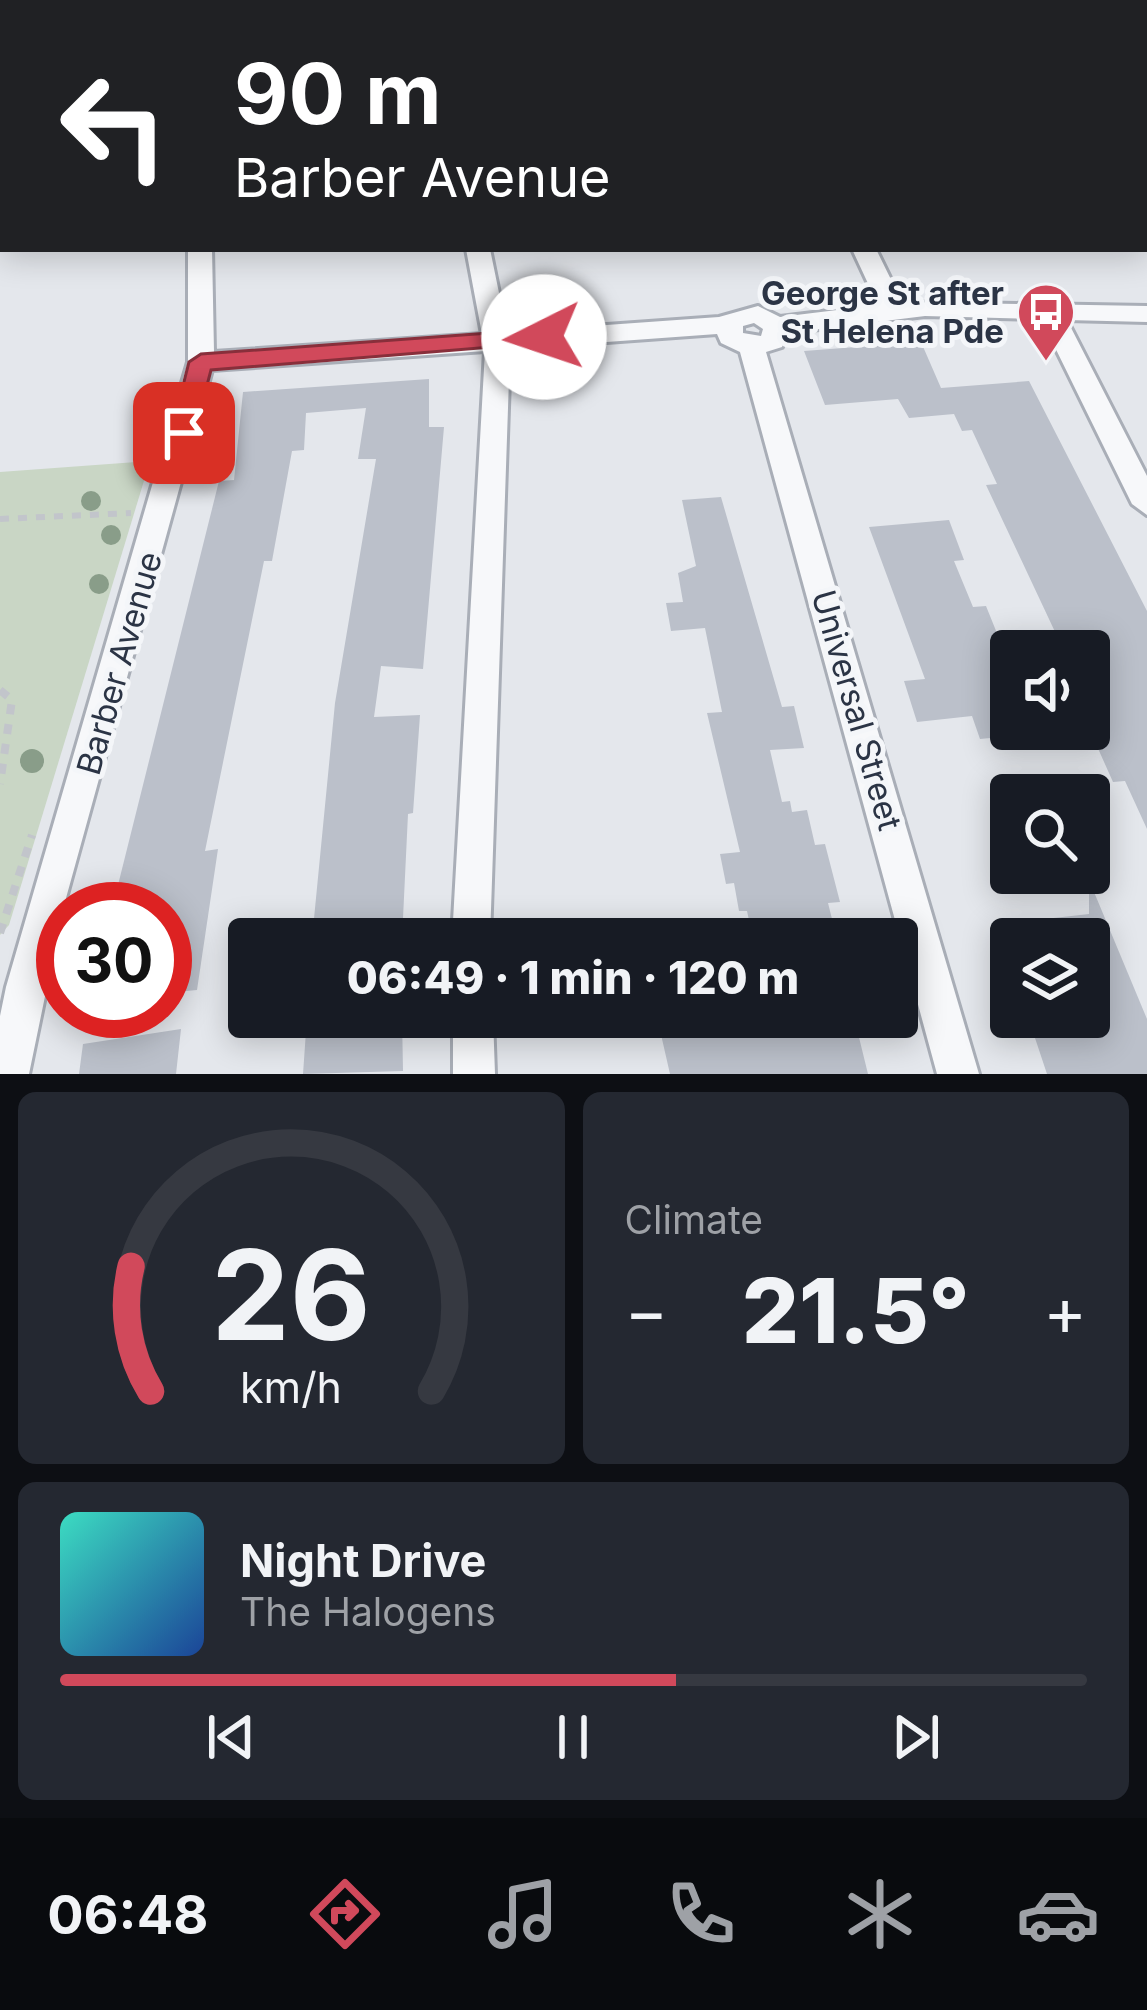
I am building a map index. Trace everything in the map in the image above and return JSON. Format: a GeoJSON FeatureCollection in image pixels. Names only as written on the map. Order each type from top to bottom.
{"type":"FeatureCollection","features":[{"type":"Feature","properties":{"kind":"street","name":"Barber Avenue"},"geometry":{"type":"LineString","coordinates":[[8,1074],[13,988],[201,362],[200,252]]}},
{"type":"Feature","properties":{"kind":"street"},"geometry":{"type":"LineString","coordinates":[[471,918],[497,340],[479,252]]}},
{"type":"Feature","properties":{"kind":"street"},"geometry":{"type":"LineString","coordinates":[[865,252],[893,310]]}},
{"type":"Feature","properties":{"kind":"street"},"geometry":{"type":"LineString","coordinates":[[201,362],[497,340],[752,333],[893,310],[1147,314]]}},
{"type":"Feature","properties":{"kind":"street"},"geometry":{"type":"LineString","coordinates":[[1049,310],[1147,504]]}},
{"type":"Feature","properties":{"kind":"street"},"geometry":{"type":"LineString","coordinates":[[1082,311],[1120,327],[1147,328]]}},
{"type":"Feature","properties":{"kind":"street","name":"Universal Street"},"geometry":{"type":"LineString","coordinates":[[752,333],[958,1074]]}},
{"type":"Feature","properties":{"kind":"street"},"geometry":{"type":"LineString","coordinates":[[473,1038],[474,1074]]}},
{"type":"Feature","properties":{"kind":"path"},"geometry":{"type":"LineString","coordinates":[[0,519],[131,510],[124,532]]}},
{"type":"Feature","properties":{"kind":"path"},"geometry":{"type":"LineString","coordinates":[[0,690],[12,700],[14,712],[0,784]]}},
{"type":"Feature","properties":{"kind":"path"},"geometry":{"type":"LineString","coordinates":[[0,933],[36,823]]}},
{"type":"Feature","properties":{"kind":"green space"},"geometry":{"type":"Polygon","coordinates":[[[150,461],[9,925],[0,935],[0,472],[150,461]]]}},
{"type":"Feature","properties":{"kind":"building"},"geometry":{"type":"Polygon","coordinates":[[[921,342],[941,388],[1029,381],[1147,611],[1147,829],[1125,781],[1113,782],[1099,750],[1110,750],[1110,630],[1054,630],[986,485],[997,484],[972,430],[962,431],[954,414],[909,418],[898,399],[825,405],[804,351],[921,342]]]}},
{"type":"Feature","properties":{"kind":"building"},"geometry":{"type":"Polygon","coordinates":[[[429,379],[429,427],[444,427],[423,669],[381,666],[374,717],[420,715],[413,813],[408,814],[403,918],[314,918],[335,703],[376,459],[358,459],[366,408],[306,413],[304,450],[292,451],[272,561],[264,561],[205,851],[218,849],[197,990],[192,990],[192,882],[119,882],[219,481],[234,480],[243,392],[429,379]]]}},
{"type":"Feature","properties":{"kind":"building"},"geometry":{"type":"Polygon","coordinates":[[[721,497],[782,707],[794,706],[804,748],[770,750],[782,802],[790,801],[792,812],[807,810],[815,845],[825,844],[840,902],[828,903],[832,918],[748,918],[747,911],[739,911],[734,883],[726,884],[720,854],[740,852],[707,713],[722,712],[705,628],[671,631],[666,603],[683,602],[678,573],[696,566],[682,500],[721,497]]]}},
{"type":"Feature","properties":{"kind":"building"},"geometry":{"type":"Polygon","coordinates":[[[949,520],[964,560],[954,561],[973,607],[986,606],[996,630],[990,630],[990,738],[980,739],[972,716],[917,722],[904,681],[925,679],[869,527],[949,520]]]}},
{"type":"Feature","properties":{"kind":"building"},"geometry":{"type":"Polygon","coordinates":[[[1089,894],[1095,894],[1105,918],[1054,918],[1089,914],[1089,894]]]}},
{"type":"Feature","properties":{"kind":"building"},"geometry":{"type":"Polygon","coordinates":[[[1110,930],[1147,1019],[1147,1074],[1047,1074],[1035,1038],[1110,1038],[1110,930]]]}},
{"type":"Feature","properties":{"kind":"building"},"geometry":{"type":"Polygon","coordinates":[[[180,1038],[176,1074],[79,1074],[83,1044],[180,1038]]]}},
{"type":"Feature","properties":{"kind":"building"},"geometry":{"type":"Polygon","coordinates":[[[306,1038],[402,1038],[403,1071],[303,1074],[306,1038]]]}},
{"type":"Feature","properties":{"kind":"building"},"geometry":{"type":"Polygon","coordinates":[[[662,1038],[859,1038],[868,1074],[670,1074],[662,1038]]]}},
{"type":"Feature","properties":{"kind":"place","name":"George St after St Helena Pde"},"geometry":{"type":"Point","coordinates":[1046,363]}},
{"type":"Feature","properties":{"kind":"route"},"geometry":{"type":"LineString","coordinates":[[184,433],[201,362],[544,337]]}}]}
